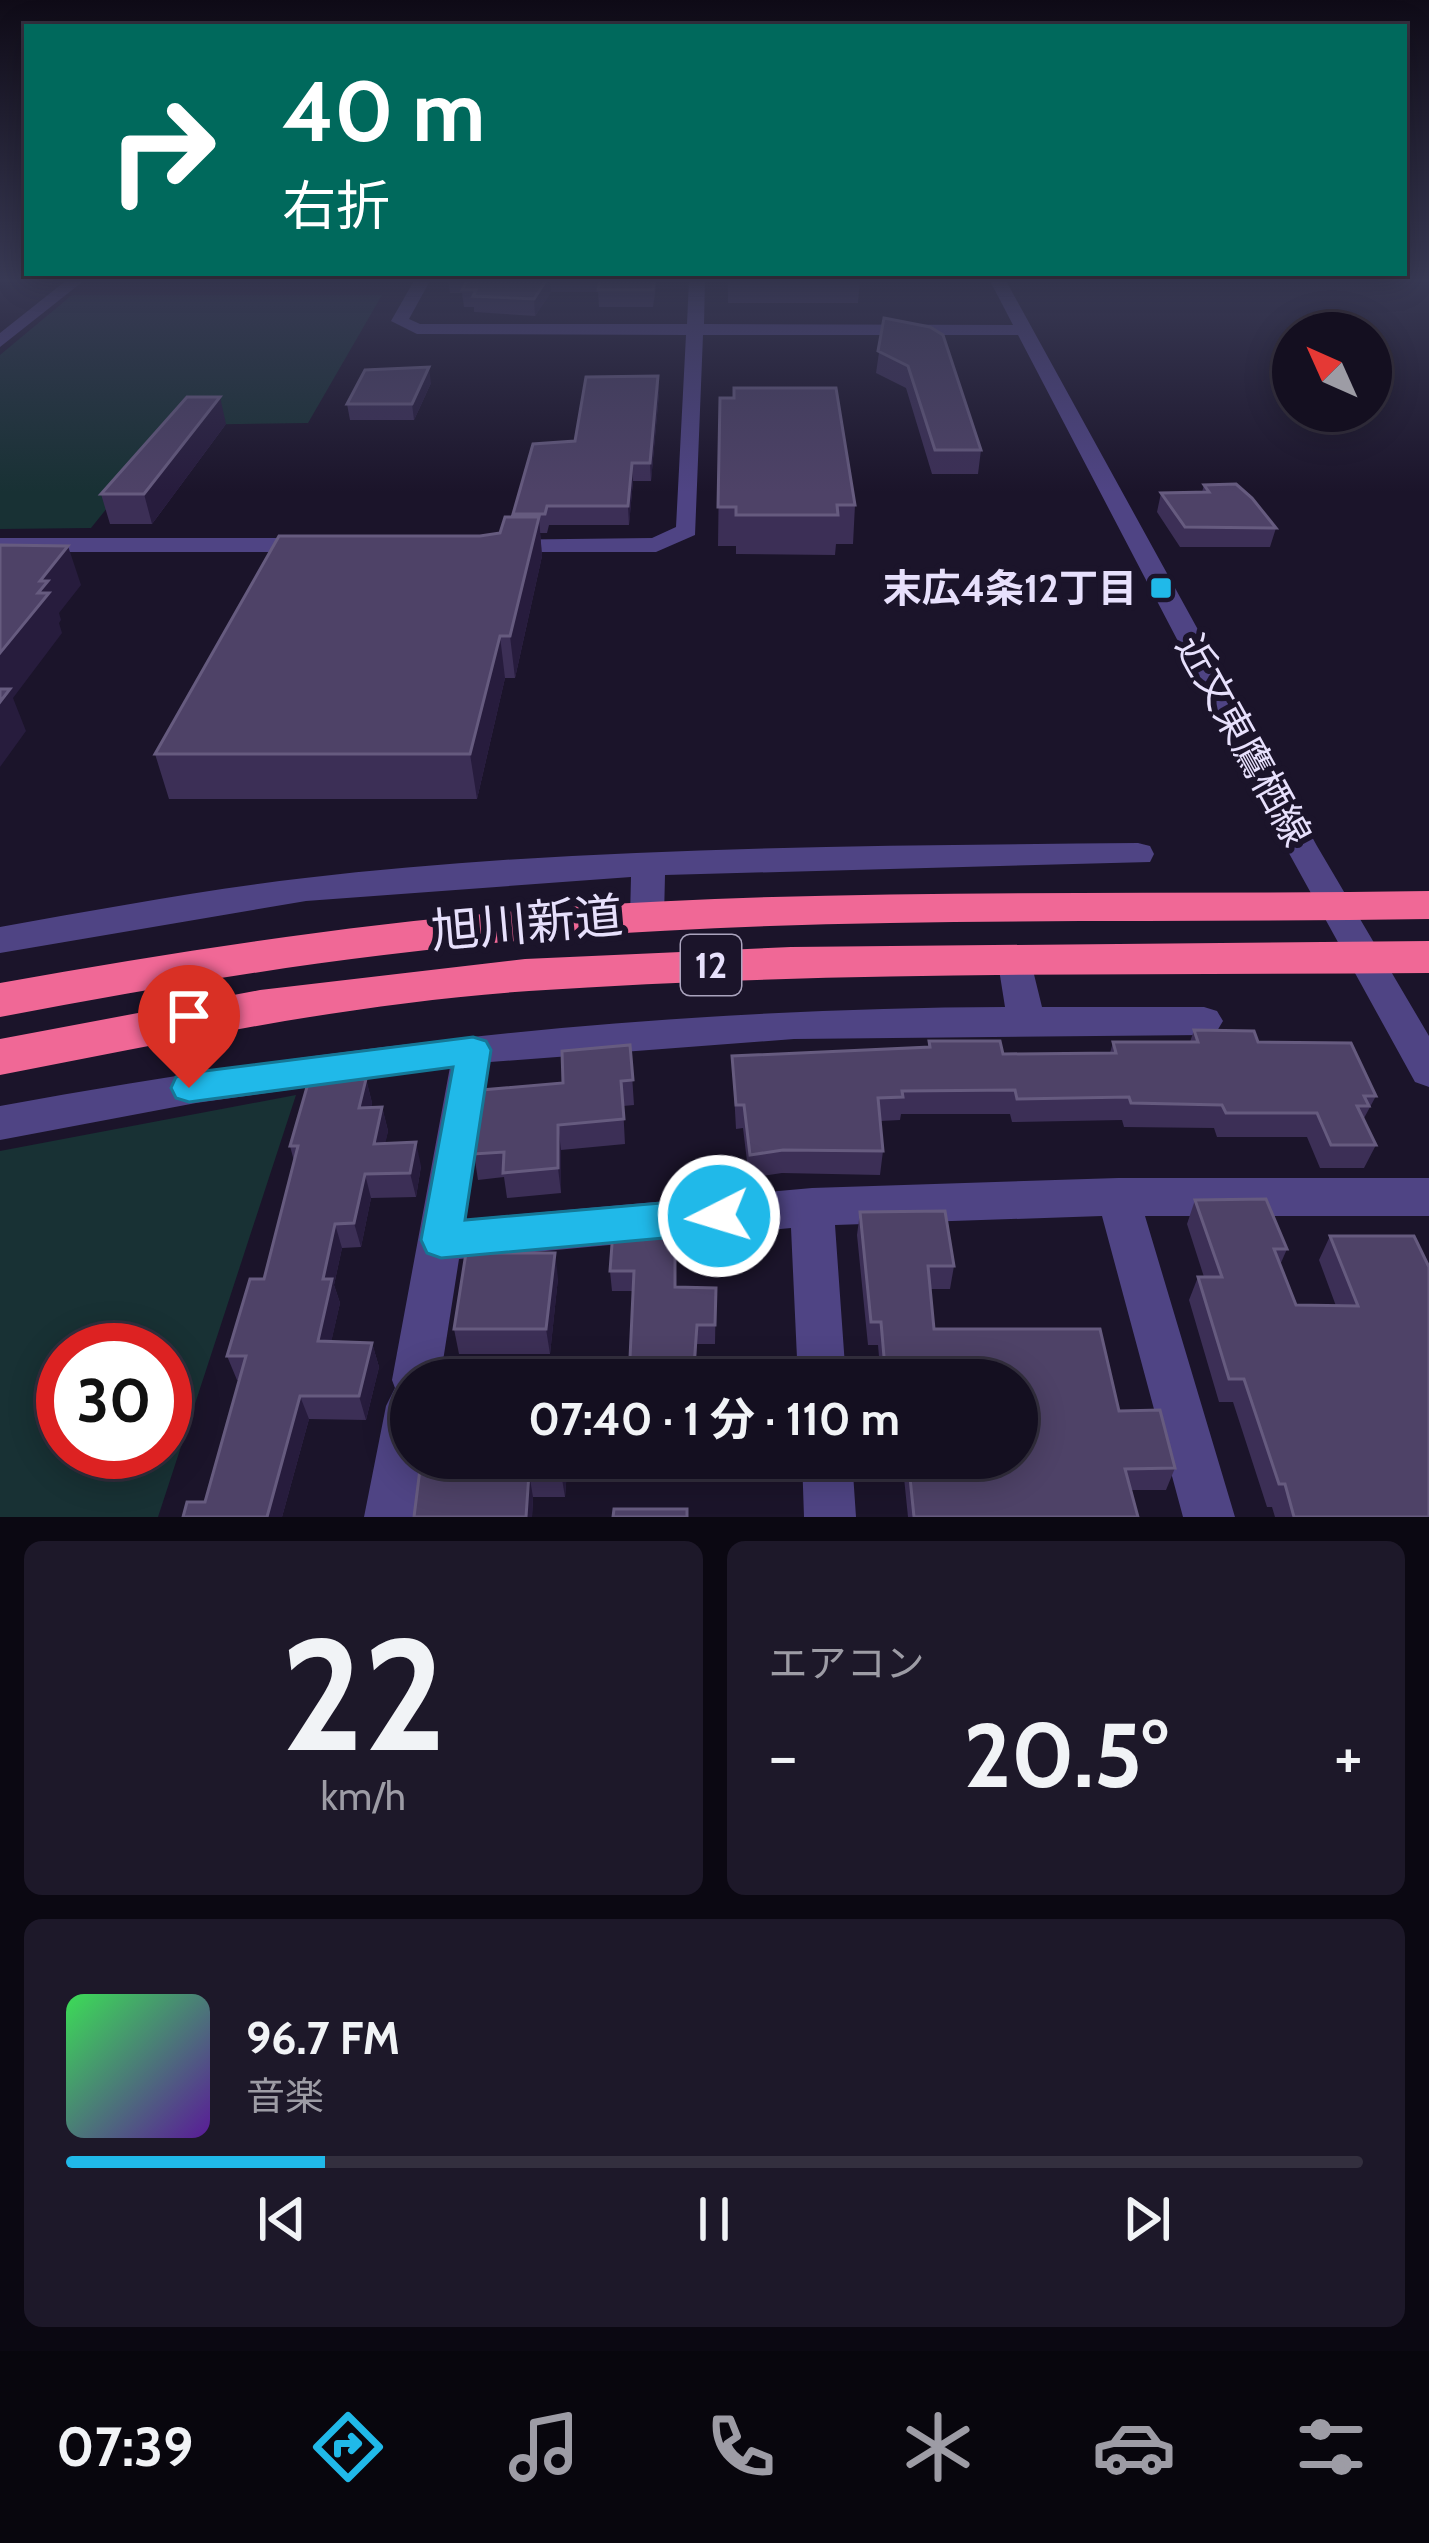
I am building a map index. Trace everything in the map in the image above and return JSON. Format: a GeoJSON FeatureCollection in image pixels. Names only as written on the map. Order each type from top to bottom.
{"type":"FeatureCollection","features":[{"type":"Feature","properties":{"kind":"highway","name":"旭川新道"},"geometry":{"type":"LineString","coordinates":[[0,1000],[192,964],[323,947],[647,917],[790,911],[1429,905]]}},
{"type":"Feature","properties":{"kind":"highway","name":"旭川新道"},"geometry":{"type":"LineString","coordinates":[[0,1057],[260,1007],[525,975],[791,963],[1429,957]]}},
{"type":"Feature","properties":{"kind":"street"},"geometry":{"type":"LineString","coordinates":[[488,545],[656,545],[687,530],[695,350]]}},
{"type":"Feature","properties":{"kind":"street","name":"近文東鷹栖線"},"geometry":{"type":"LineString","coordinates":[[1035,350],[1429,1071]]}},
{"type":"Feature","properties":{"kind":"street"},"geometry":{"type":"LineString","coordinates":[[0,544],[344,545]]}},
{"type":"Feature","properties":{"kind":"street"},"geometry":{"type":"LineString","coordinates":[[0,940],[346,885],[847,856],[1138,854]]}},
{"type":"Feature","properties":{"kind":"street"},"geometry":{"type":"LineString","coordinates":[[647,917],[648,865]]}},
{"type":"Feature","properties":{"kind":"street"},"geometry":{"type":"LineString","coordinates":[[1016,963],[1026,1021]]}},
{"type":"Feature","properties":{"kind":"street"},"geometry":{"type":"LineString","coordinates":[[0,1123],[304,1070],[473,1050],[791,1025],[1204,1021]]}},
{"type":"Feature","properties":{"kind":"street"},"geometry":{"type":"LineString","coordinates":[[420,1359],[473,1050]]}},
{"type":"Feature","properties":{"kind":"street"},"geometry":{"type":"LineString","coordinates":[[441,1240],[812,1208],[1118,1196],[1429,1197]]}},
{"type":"Feature","properties":{"kind":"street"},"geometry":{"type":"LineString","coordinates":[[1118,1196],[1208,1517]]}},
{"type":"Feature","properties":{"kind":"street"},"geometry":{"type":"LineString","coordinates":[[812,1208],[821,1359]]}},
{"type":"Feature","properties":{"kind":"street"},"geometry":{"type":"LineString","coordinates":[[391,1517],[398,1479]]}},
{"type":"Feature","properties":{"kind":"street"},"geometry":{"type":"LineString","coordinates":[[827,1479],[830,1517]]}},
{"type":"Feature","properties":{"kind":"green space"},"geometry":{"type":"Polygon","coordinates":[[[6,350],[350,350],[308,423],[174,425],[91,528],[0,529],[0,355],[6,350]]]}},
{"type":"Feature","properties":{"kind":"green space"},"geometry":{"type":"Polygon","coordinates":[[[296,1095],[192,1413],[192,1323],[36,1323],[36,1479],[170,1479],[158,1517],[0,1517],[0,1151],[296,1095]]]}},
{"type":"Feature","properties":{"kind":"building"},"geometry":{"type":"Polygon","coordinates":[[[948,350],[981,450],[935,450],[908,366],[878,351],[948,350]]]}},
{"type":"Feature","properties":{"kind":"building"},"geometry":{"type":"Polygon","coordinates":[[[429,367],[412,404],[347,404],[365,370],[429,367]]]}},
{"type":"Feature","properties":{"kind":"building"},"geometry":{"type":"Polygon","coordinates":[[[658,376],[650,463],[632,463],[628,506],[547,506],[545,514],[513,514],[533,444],[575,441],[586,377],[658,376]]]}},
{"type":"Feature","properties":{"kind":"building"},"geometry":{"type":"Polygon","coordinates":[[[734,388],[836,388],[855,505],[837,505],[838,515],[736,515],[736,507],[718,507],[720,398],[734,398],[734,388]]]}},
{"type":"Feature","properties":{"kind":"building"},"geometry":{"type":"Polygon","coordinates":[[[187,397],[220,397],[144,494],[101,494],[187,397]]]}},
{"type":"Feature","properties":{"kind":"building"},"geometry":{"type":"Polygon","coordinates":[[[1236,484],[1276,528],[1185,527],[1161,493],[1209,492],[1204,485],[1236,484]]]}},
{"type":"Feature","properties":{"kind":"building"},"geometry":{"type":"Polygon","coordinates":[[[505,517],[539,517],[510,636],[500,636],[470,754],[155,754],[279,536],[480,536],[500,533],[505,517]]]}},
{"type":"Feature","properties":{"kind":"building"},"geometry":{"type":"Polygon","coordinates":[[[0,545],[68,546],[40,581],[48,581],[38,593],[49,593],[0,653],[0,545]]]}},
{"type":"Feature","properties":{"kind":"building"},"geometry":{"type":"Polygon","coordinates":[[[1194,1030],[1254,1031],[1258,1042],[1351,1043],[1376,1096],[1364,1096],[1369,1106],[1357,1106],[1376,1145],[1331,1145],[1317,1113],[1226,1113],[1222,1105],[1131,1103],[1129,1097],[1017,1099],[1015,1090],[902,1091],[903,1097],[878,1098],[883,1151],[783,1150],[750,1155],[744,1105],[736,1105],[732,1056],[930,1047],[929,1041],[1000,1041],[1003,1054],[1116,1053],[1113,1042],[1198,1042],[1194,1030]]]}},
{"type":"Feature","properties":{"kind":"building"},"geometry":{"type":"Polygon","coordinates":[[[630,1045],[633,1080],[621,1081],[624,1119],[558,1125],[558,1168],[503,1173],[504,1152],[474,1154],[482,1090],[563,1083],[562,1051],[630,1045]]]}},
{"type":"Feature","properties":{"kind":"building"},"geometry":{"type":"Polygon","coordinates":[[[366,1079],[359,1108],[382,1107],[374,1144],[416,1142],[410,1173],[365,1174],[354,1223],[335,1224],[323,1279],[332,1279],[318,1341],[372,1343],[359,1396],[300,1396],[267,1517],[183,1517],[187,1502],[205,1502],[246,1356],[227,1356],[250,1279],[264,1279],[298,1146],[290,1146],[309,1080],[366,1079]]]}},
{"type":"Feature","properties":{"kind":"building"},"geometry":{"type":"Polygon","coordinates":[[[1266,1199],[1287,1249],[1274,1249],[1296,1305],[1358,1306],[1330,1236],[1414,1236],[1429,1267],[1429,1517],[1294,1517],[1244,1379],[1229,1379],[1198,1277],[1222,1277],[1195,1200],[1266,1199]]]}},
{"type":"Feature","properties":{"kind":"building"},"geometry":{"type":"Polygon","coordinates":[[[945,1211],[954,1266],[928,1266],[934,1329],[1100,1329],[1119,1411],[1160,1410],[1175,1468],[1125,1469],[1138,1517],[914,1517],[910,1479],[1038,1479],[1038,1359],[884,1359],[881,1322],[871,1322],[860,1212],[945,1211]]]}},
{"type":"Feature","properties":{"kind":"building"},"geometry":{"type":"Polygon","coordinates":[[[675,1230],[675,1287],[716,1288],[715,1325],[697,1325],[695,1359],[630,1359],[634,1271],[610,1271],[613,1231],[675,1230]]]}},
{"type":"Feature","properties":{"kind":"building"},"geometry":{"type":"Polygon","coordinates":[[[466,1253],[555,1253],[546,1329],[454,1329],[466,1253]]]}},
{"type":"Feature","properties":{"kind":"building"},"geometry":{"type":"Polygon","coordinates":[[[419,1479],[529,1479],[526,1517],[414,1517],[419,1479]]]}},
{"type":"Feature","properties":{"kind":"building"},"geometry":{"type":"Polygon","coordinates":[[[614,1509],[687,1509],[687,1517],[613,1517],[614,1509]]]}},
{"type":"Feature","properties":{"kind":"place","name":"末広4条12丁目"},"geometry":{"type":"Point","coordinates":[1161,588]}},
{"type":"Feature","properties":{"kind":"route"},"geometry":{"type":"LineString","coordinates":[[189,1088],[473,1050],[441,1240],[719,1216]]}}]}
